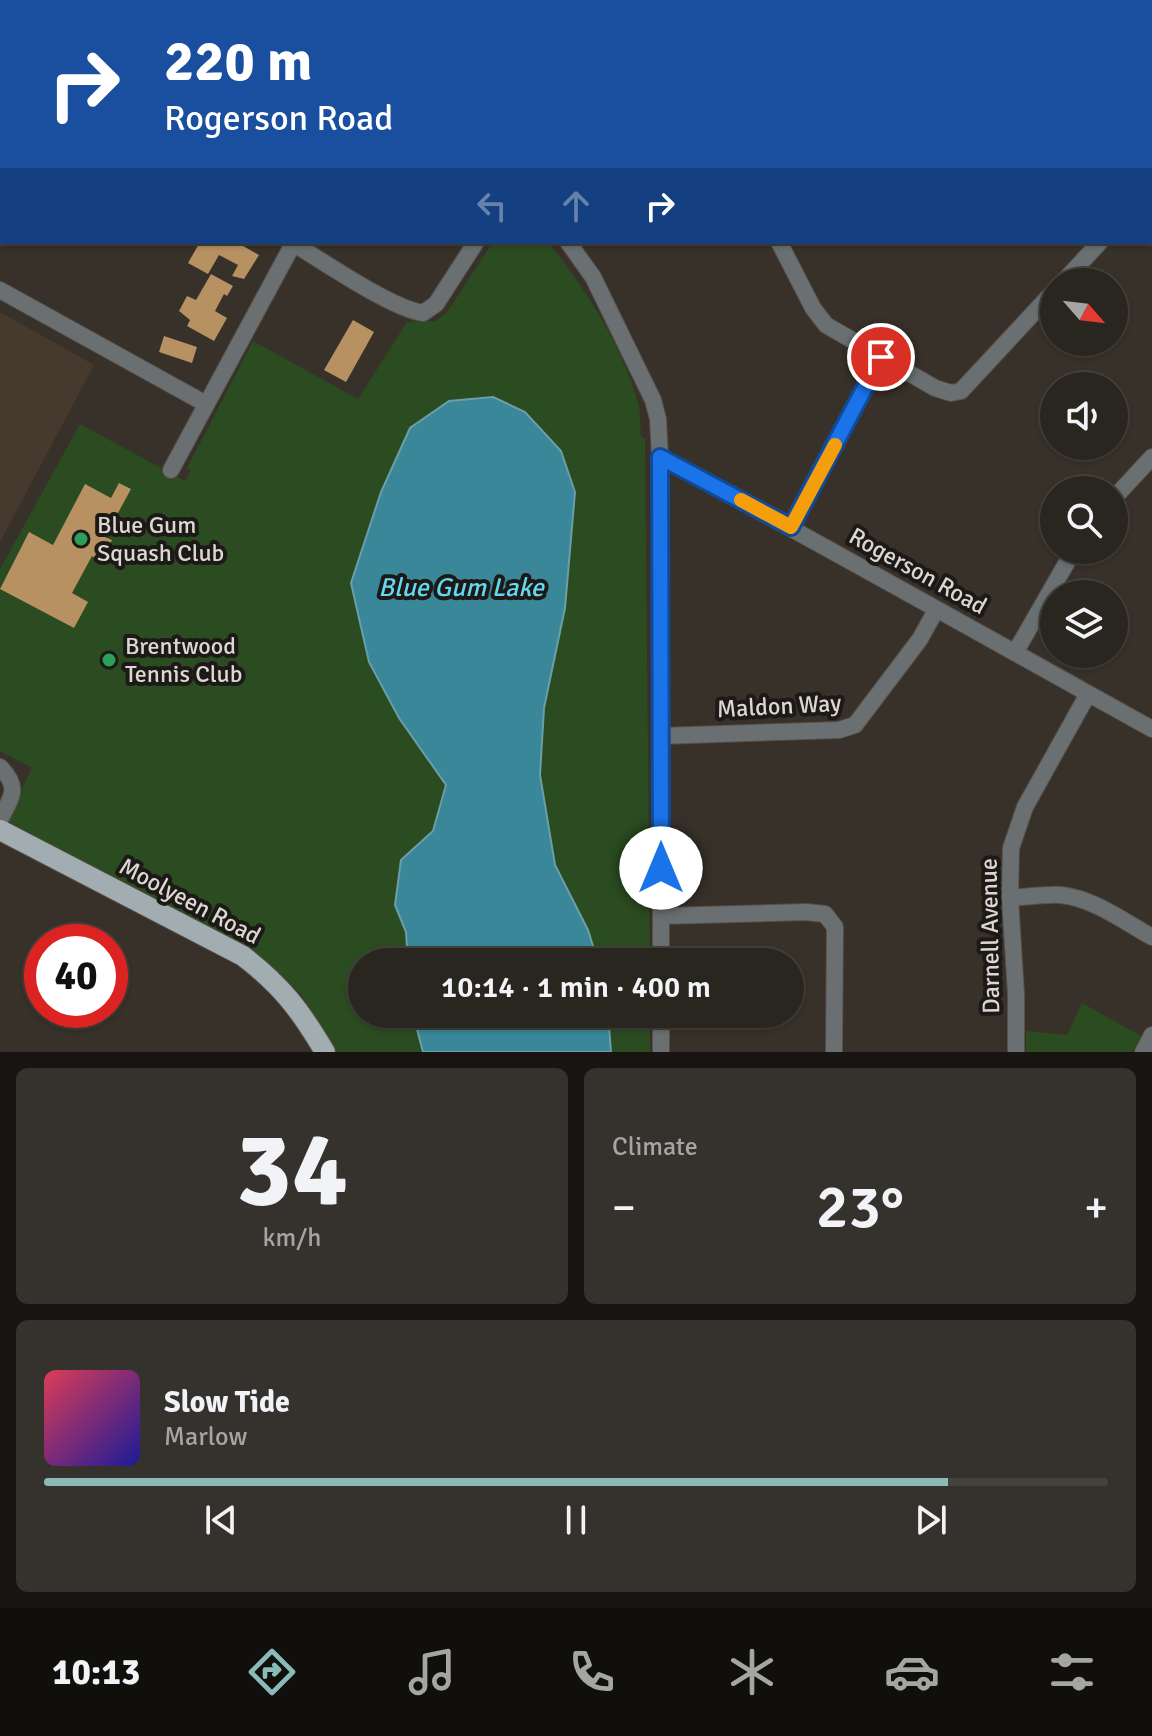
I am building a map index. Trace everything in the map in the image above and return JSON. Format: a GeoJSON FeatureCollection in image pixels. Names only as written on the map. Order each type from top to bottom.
{"type":"FeatureCollection","features":[{"type":"Feature","properties":{"kind":"main road","name":"Moolyeen Road"},"geometry":{"type":"LineString","coordinates":[[0,830],[243,956],[264,972],[297,1006],[325,1052]]}},
{"type":"Feature","properties":{"kind":"main road","name":"Moolyeen Road"},"geometry":{"type":"LineString","coordinates":[[0,842],[239,964],[257,977],[285,1006],[313,1052]]}},
{"type":"Feature","properties":{"kind":"street"},"geometry":{"type":"LineString","coordinates":[[171,470],[291,244]]}},
{"type":"Feature","properties":{"kind":"street"},"geometry":{"type":"LineString","coordinates":[[294,244],[411,310],[423,313],[436,304],[475,244]]}},
{"type":"Feature","properties":{"kind":"street"},"geometry":{"type":"LineString","coordinates":[[569,244],[593,277],[653,400],[658,419],[661,948]]}},
{"type":"Feature","properties":{"kind":"street"},"geometry":{"type":"LineString","coordinates":[[780,244],[813,308],[826,325],[935,388],[951,393],[961,391],[1040,306]]}},
{"type":"Feature","properties":{"kind":"street"},"geometry":{"type":"LineString","coordinates":[[1073,268],[1090,245]]}},
{"type":"Feature","properties":{"kind":"street"},"geometry":{"type":"LineString","coordinates":[[0,290],[206,404]]}},
{"type":"Feature","properties":{"kind":"street"},"geometry":{"type":"LineString","coordinates":[[791,527],[881,357]]}},
{"type":"Feature","properties":{"kind":"street","name":"Rogerson Road"},"geometry":{"type":"LineString","coordinates":[[660,457],[1016,651],[1152,729]]}},
{"type":"Feature","properties":{"kind":"street"},"geometry":{"type":"LineString","coordinates":[[1128,483],[1152,457]]}},
{"type":"Feature","properties":{"kind":"street"},"geometry":{"type":"LineString","coordinates":[[1016,651],[1066,564]]}},
{"type":"Feature","properties":{"kind":"street","name":"Maldon Way"},"geometry":{"type":"LineString","coordinates":[[660,736],[839,730],[855,725],[920,639],[936,610]]}},
{"type":"Feature","properties":{"kind":"street","name":"Darnell Avenue"},"geometry":{"type":"LineString","coordinates":[[1016,1052],[1011,848],[1025,807],[1088,694]]}},
{"type":"Feature","properties":{"kind":"street"},"geometry":{"type":"LineString","coordinates":[[0,767],[13,785],[13,795],[0,820]]}},
{"type":"Feature","properties":{"kind":"street"},"geometry":{"type":"LineString","coordinates":[[0,798],[5,789],[13,785]]}},
{"type":"Feature","properties":{"kind":"street"},"geometry":{"type":"LineString","coordinates":[[1010,898],[1059,895],[1075,898],[1105,910],[1152,937]]}},
{"type":"Feature","properties":{"kind":"street"},"geometry":{"type":"LineString","coordinates":[[661,916],[825,914],[835,927],[834,1052]]}},
{"type":"Feature","properties":{"kind":"street"},"geometry":{"type":"LineString","coordinates":[[661,1028],[661,1052]]}},
{"type":"Feature","properties":{"kind":"street"},"geometry":{"type":"LineString","coordinates":[[1143,1052],[1152,1035]]}},
{"type":"Feature","properties":{"kind":"shaded area"},"geometry":{"type":"Polygon","coordinates":[[[0,312],[94,365],[0,542],[0,312]]]}},
{"type":"Feature","properties":{"kind":"green space"},"geometry":{"type":"Polygon","coordinates":[[[492,244],[550,244],[600,316],[630,378],[640,412],[641,436],[645,439],[650,948],[348,948],[348,1028],[650,1028],[650,1052],[332,1052],[301,994],[247,947],[6,821],[32,768],[0,751],[0,569],[80,424],[185,481],[191,470],[187,468],[253,341],[358,399],[407,322],[436,321],[447,312],[492,244]]]}},
{"type":"Feature","properties":{"kind":"green space"},"geometry":{"type":"Polygon","coordinates":[[[1082,1003],[1141,1036],[1132,1052],[1026,1052],[1026,1031],[1067,1035],[1082,1003]]]}},
{"type":"Feature","properties":{"kind":"water","name":"Blue Gum Lake"},"geometry":{"type":"Polygon","coordinates":[[[493,397],[525,412],[561,451],[575,492],[565,608],[544,708],[540,775],[555,865],[588,930],[594,948],[407,948],[406,932],[395,905],[401,860],[433,831],[446,785],[399,718],[369,662],[351,583],[381,492],[410,428],[449,401],[493,397]]]}},
{"type":"Feature","properties":{"kind":"water"},"geometry":{"type":"Polygon","coordinates":[[[417,1028],[609,1028],[611,1052],[423,1052],[417,1028]]]}},
{"type":"Feature","properties":{"kind":"building"},"geometry":{"type":"Polygon","coordinates":[[[199,244],[240,244],[259,255],[244,279],[232,276],[238,265],[219,255],[208,274],[188,263],[199,244]]]}},
{"type":"Feature","properties":{"kind":"building"},"geometry":{"type":"Polygon","coordinates":[[[211,274],[233,286],[227,296],[224,294],[215,311],[227,318],[214,341],[187,326],[190,320],[179,311],[187,296],[196,300],[211,274]]]}},
{"type":"Feature","properties":{"kind":"building"},"geometry":{"type":"Polygon","coordinates":[[[353,320],[374,332],[346,382],[324,370],[353,320]]]}},
{"type":"Feature","properties":{"kind":"building"},"geometry":{"type":"Polygon","coordinates":[[[164,336],[197,347],[192,363],[159,352],[164,336]]]}},
{"type":"Feature","properties":{"kind":"building"},"geometry":{"type":"Polygon","coordinates":[[[119,483],[131,489],[105,537],[112,540],[101,562],[92,556],[72,593],[88,602],[74,628],[0,589],[29,532],[53,545],[85,484],[111,498],[119,483]]]}},
{"type":"Feature","properties":{"kind":"slow traffic"},"geometry":{"type":"LineString","coordinates":[[741,500],[791,527],[835,445]]}},
{"type":"Feature","properties":{"kind":"place","name":"Blue Gum Squash Club"},"geometry":{"type":"Point","coordinates":[81,539]}},
{"type":"Feature","properties":{"kind":"place","name":"Brentwood Tennis Club"},"geometry":{"type":"Point","coordinates":[109,660]}},
{"type":"Feature","properties":{"kind":"route"},"geometry":{"type":"LineString","coordinates":[[661,868],[660,457],[791,527],[881,357]]}}]}
